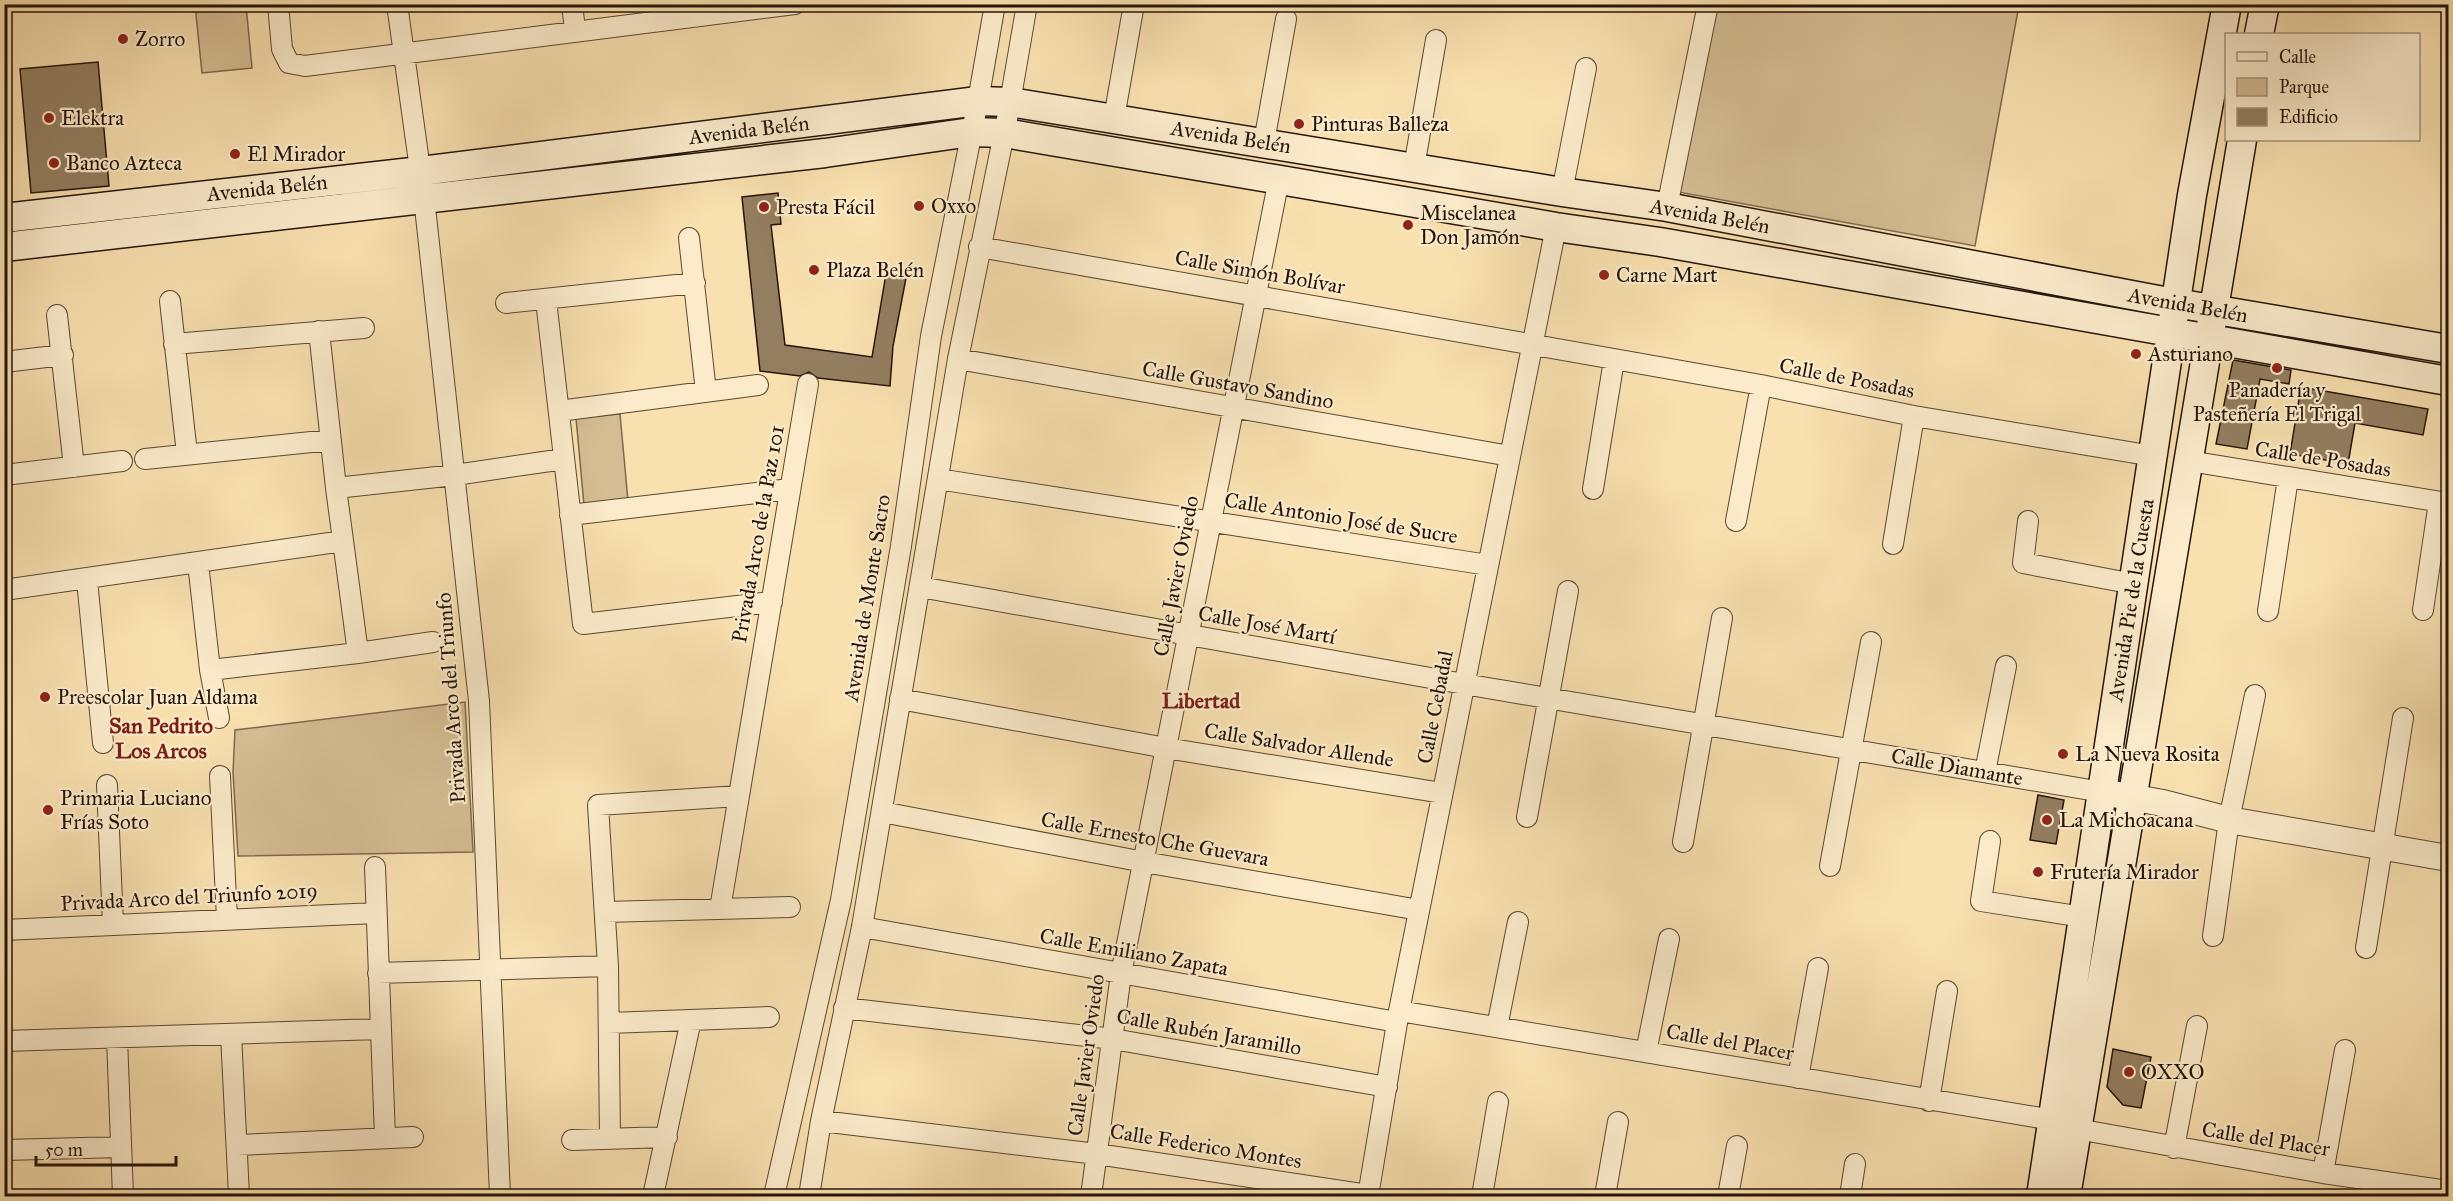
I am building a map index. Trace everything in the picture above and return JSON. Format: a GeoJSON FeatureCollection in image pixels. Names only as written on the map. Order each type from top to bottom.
{"type":"FeatureCollection","features":[{"type":"Feature","properties":{"kind":"main road","name":"Avenida Pie de la Cuesta"},"geometry":{"type":"LineString","coordinates":[[2066,1197],[2065,1125],[2083,917],[2192,195],[2227,4]]}},
{"type":"Feature","properties":{"kind":"main road"},"geometry":{"type":"LineString","coordinates":[[2259,33],[2265,4]]}},
{"type":"Feature","properties":{"kind":"main road","name":"Avenida Belén"},"geometry":{"type":"LineString","coordinates":[[4,247],[978,101],[1010,102],[1667,207],[2176,303],[2448,350]]}},
{"type":"Feature","properties":{"kind":"main road","name":"Avenida Belén"},"geometry":{"type":"LineString","coordinates":[[4,218],[825,153],[971,132],[1004,133],[1556,227],[1660,242],[2448,381]]}},
{"type":"Feature","properties":{"kind":"main road","name":"Avenida Pie de la Cuesta"},"geometry":{"type":"LineString","coordinates":[[2041,1197],[2065,1125],[2133,797],[2242,141]]}},
{"type":"Feature","properties":{"kind":"street"},"geometry":{"type":"LineString","coordinates":[[278,4],[282,49],[289,63],[305,66],[402,55],[575,30],[795,4]]}},
{"type":"Feature","properties":{"kind":"street","name":"Privada Arco del Triunfo"},"geometry":{"type":"LineString","coordinates":[[397,4],[402,55],[423,184],[479,701],[500,1197]]}},
{"type":"Feature","properties":{"kind":"street"},"geometry":{"type":"LineString","coordinates":[[572,4],[575,30]]}},
{"type":"Feature","properties":{"kind":"street","name":"Avenida de Monte Sacro"},"geometry":{"type":"LineString","coordinates":[[774,1197],[842,900],[901,546],[931,336],[995,4]]}},
{"type":"Feature","properties":{"kind":"street"},"geometry":{"type":"LineString","coordinates":[[809,1197],[821,1121],[862,927],[958,359],[1004,133],[1027,4]]}},
{"type":"Feature","properties":{"kind":"street"},"geometry":{"type":"LineString","coordinates":[[1114,118],[1134,4]]}},
{"type":"Feature","properties":{"kind":"street"},"geometry":{"type":"LineString","coordinates":[[1667,207],[1708,4]]}},
{"type":"Feature","properties":{"kind":"street"},"geometry":{"type":"LineString","coordinates":[[1264,142],[1286,19]]}},
{"type":"Feature","properties":{"kind":"street"},"geometry":{"type":"LineString","coordinates":[[1414,167],[1436,40]]}},
{"type":"Feature","properties":{"kind":"street"},"geometry":{"type":"LineString","coordinates":[[1562,192],[1586,68]]}},
{"type":"Feature","properties":{"kind":"street","name":"Calle Javier Oviedo"},"geometry":{"type":"LineString","coordinates":[[1091,1197],[1121,974],[1279,179]]}},
{"type":"Feature","properties":{"kind":"street","name":"Calle Cebadal"},"geometry":{"type":"LineString","coordinates":[[1368,1196],[1398,1017],[1556,227]]}},
{"type":"Feature","properties":{"kind":"street"},"geometry":{"type":"LineString","coordinates":[[689,238],[706,392]]}},
{"type":"Feature","properties":{"kind":"street","name":"Calle Simón Bolívar"},"geometry":{"type":"LineString","coordinates":[[979,247],[1532,346]]}},
{"type":"Feature","properties":{"kind":"street"},"geometry":{"type":"LineString","coordinates":[[506,303],[695,283]]}},
{"type":"Feature","properties":{"kind":"street"},"geometry":{"type":"LineString","coordinates":[[546,300],[583,624],[771,602]]}},
{"type":"Feature","properties":{"kind":"street"},"geometry":{"type":"LineString","coordinates":[[170,301],[187,454]]}},
{"type":"Feature","properties":{"kind":"street"},"geometry":{"type":"LineString","coordinates":[[57,315],[74,467]]}},
{"type":"Feature","properties":{"kind":"street"},"geometry":{"type":"LineString","coordinates":[[174,344],[364,328]]}},
{"type":"Feature","properties":{"kind":"street"},"geometry":{"type":"LineString","coordinates":[[320,331],[336,488],[358,652]]}},
{"type":"Feature","properties":{"kind":"street","name":"Calle de Posadas"},"geometry":{"type":"LineString","coordinates":[[1532,346],[1761,385],[1914,416],[2153,456]]}},
{"type":"Feature","properties":{"kind":"street"},"geometry":{"type":"LineString","coordinates":[[4,362],[63,355]]}},
{"type":"Feature","properties":{"kind":"street","name":"Calle Gustavo Sandino"},"geometry":{"type":"LineString","coordinates":[[958,359],[1510,456]]}},
{"type":"Feature","properties":{"kind":"street"},"geometry":{"type":"LineString","coordinates":[[1593,489],[1614,360]]}},
{"type":"Feature","properties":{"kind":"street","name":"Privada Arco de la Paz 101"},"geometry":{"type":"LineString","coordinates":[[720,909],[808,384]]}},
{"type":"Feature","properties":{"kind":"street"},"geometry":{"type":"LineString","coordinates":[[559,411],[758,385]]}},
{"type":"Feature","properties":{"kind":"street"},"geometry":{"type":"LineString","coordinates":[[1736,521],[1761,385]]}},
{"type":"Feature","properties":{"kind":"street"},"geometry":{"type":"LineString","coordinates":[[1893,544],[1914,416]]}},
{"type":"Feature","properties":{"kind":"street"},"geometry":{"type":"LineString","coordinates":[[145,459],[331,440]]}},
{"type":"Feature","properties":{"kind":"street"},"geometry":{"type":"LineString","coordinates":[[336,488],[455,475],[564,459]]}},
{"type":"Feature","properties":{"kind":"street","name":"Calle de Posadas"},"geometry":{"type":"LineString","coordinates":[[2189,460],[2444,502]]}},
{"type":"Feature","properties":{"kind":"street"},"geometry":{"type":"LineString","coordinates":[[4,475],[122,461]]}},
{"type":"Feature","properties":{"kind":"street"},"geometry":{"type":"LineString","coordinates":[[2268,611],[2288,478]]}},
{"type":"Feature","properties":{"kind":"street","name":"Calle Antonio José de Sucre"},"geometry":{"type":"LineString","coordinates":[[938,479],[1488,565]]}},
{"type":"Feature","properties":{"kind":"street"},"geometry":{"type":"LineString","coordinates":[[570,515],[790,489]]}},
{"type":"Feature","properties":{"kind":"street"},"geometry":{"type":"LineString","coordinates":[[2423,610],[2444,502]]}},
{"type":"Feature","properties":{"kind":"street"},"geometry":{"type":"LineString","coordinates":[[2028,521],[2023,563],[2134,584]]}},
{"type":"Feature","properties":{"kind":"street"},"geometry":{"type":"LineString","coordinates":[[4,590],[87,580],[343,541]]}},
{"type":"Feature","properties":{"kind":"street"},"geometry":{"type":"LineString","coordinates":[[198,563],[210,670],[219,718]]}},
{"type":"Feature","properties":{"kind":"street"},"geometry":{"type":"LineString","coordinates":[[87,580],[103,743]]}},
{"type":"Feature","properties":{"kind":"street","name":"Calle José Martí"},"geometry":{"type":"LineString","coordinates":[[920,587],[1464,684]]}},
{"type":"Feature","properties":{"kind":"street"},"geometry":{"type":"LineString","coordinates":[[1527,817],[1568,591]]}},
{"type":"Feature","properties":{"kind":"street"},"geometry":{"type":"LineString","coordinates":[[1683,842],[1722,618]]}},
{"type":"Feature","properties":{"kind":"street"},"geometry":{"type":"LineString","coordinates":[[210,670],[433,642]]}},
{"type":"Feature","properties":{"kind":"street"},"geometry":{"type":"LineString","coordinates":[[1830,866],[1871,642]]}},
{"type":"Feature","properties":{"kind":"street"},"geometry":{"type":"LineString","coordinates":[[1985,772],[2006,666]]}},
{"type":"Feature","properties":{"kind":"street","name":"Calle Diamante"},"geometry":{"type":"LineString","coordinates":[[1464,684],[2133,797],[2229,820],[2448,858]]}},
{"type":"Feature","properties":{"kind":"street"},"geometry":{"type":"LineString","coordinates":[[2213,936],[2229,820],[2255,695]]}},
{"type":"Feature","properties":{"kind":"street","name":"Calle Salvador Allende"},"geometry":{"type":"LineString","coordinates":[[900,699],[1166,748],[1442,794]]}},
{"type":"Feature","properties":{"kind":"street"},"geometry":{"type":"LineString","coordinates":[[2366,948],[2403,718]]}},
{"type":"Feature","properties":{"kind":"street"},"geometry":{"type":"LineString","coordinates":[[220,776],[227,920]]}},
{"type":"Feature","properties":{"kind":"street"},"geometry":{"type":"LineString","coordinates":[[107,785],[113,925]]}},
{"type":"Feature","properties":{"kind":"street"},"geometry":{"type":"LineString","coordinates":[[610,1138],[608,966],[598,805],[739,796]]}},
{"type":"Feature","properties":{"kind":"street","name":"Calle Ernesto Che Guevara"},"geometry":{"type":"LineString","coordinates":[[882,812],[1144,862],[1419,910]]}},
{"type":"Feature","properties":{"kind":"street"},"geometry":{"type":"LineString","coordinates":[[1990,841],[1981,901],[2083,917]]}},
{"type":"Feature","properties":{"kind":"street"},"geometry":{"type":"LineString","coordinates":[[375,867],[385,1138]]}},
{"type":"Feature","properties":{"kind":"street"},"geometry":{"type":"LineString","coordinates":[[605,912],[790,907]]}},
{"type":"Feature","properties":{"kind":"street","name":"Privada Arco del Triunfo 2019"},"geometry":{"type":"LineString","coordinates":[[4,930],[376,913]]}},
{"type":"Feature","properties":{"kind":"street"},"geometry":{"type":"LineString","coordinates":[[1497,1027],[1518,922]]}},
{"type":"Feature","properties":{"kind":"street","name":"Calle Emiliano Zapata"},"geometry":{"type":"LineString","coordinates":[[862,927],[1121,974],[1398,1017]]}},
{"type":"Feature","properties":{"kind":"street"},"geometry":{"type":"LineString","coordinates":[[1646,1052],[1669,939]]}},
{"type":"Feature","properties":{"kind":"street"},"geometry":{"type":"LineString","coordinates":[[378,973],[608,966]]}},
{"type":"Feature","properties":{"kind":"street"},"geometry":{"type":"LineString","coordinates":[[1798,1078],[1818,968]]}},
{"type":"Feature","properties":{"kind":"street"},"geometry":{"type":"LineString","coordinates":[[1929,1101],[1947,991]]}},
{"type":"Feature","properties":{"kind":"street","name":"Calle Rubén Jaramillo"},"geometry":{"type":"LineString","coordinates":[[844,1008],[1113,1039],[1386,1087]]}},
{"type":"Feature","properties":{"kind":"street"},"geometry":{"type":"LineString","coordinates":[[609,1023],[769,1017]]}},
{"type":"Feature","properties":{"kind":"street","name":"Calle del Placer"},"geometry":{"type":"LineString","coordinates":[[1398,1017],[1497,1027],[2065,1125],[2174,1148],[2448,1191]]}},
{"type":"Feature","properties":{"kind":"street"},"geometry":{"type":"LineString","coordinates":[[653,1197],[691,1020]]}},
{"type":"Feature","properties":{"kind":"street"},"geometry":{"type":"LineString","coordinates":[[2174,1148],[2197,1026]]}},
{"type":"Feature","properties":{"kind":"street"},"geometry":{"type":"LineString","coordinates":[[4,1041],[380,1029]]}},
{"type":"Feature","properties":{"kind":"street"},"geometry":{"type":"LineString","coordinates":[[231,1034],[239,1197]]}},
{"type":"Feature","properties":{"kind":"street"},"geometry":{"type":"LineString","coordinates":[[117,1038],[123,1197]]}},
{"type":"Feature","properties":{"kind":"street"},"geometry":{"type":"LineString","coordinates":[[2323,1173],[2345,1050]]}},
{"type":"Feature","properties":{"kind":"street"},"geometry":{"type":"LineString","coordinates":[[1482,1197],[1498,1102]]}},
{"type":"Feature","properties":{"kind":"street","name":"Calle Federico Montes"},"geometry":{"type":"LineString","coordinates":[[821,1121],[1097,1154],[1368,1196]]}},
{"type":"Feature","properties":{"kind":"street"},"geometry":{"type":"LineString","coordinates":[[1605,1197],[1618,1122]]}},
{"type":"Feature","properties":{"kind":"street"},"geometry":{"type":"LineString","coordinates":[[237,1145],[413,1137]]}},
{"type":"Feature","properties":{"kind":"street"},"geometry":{"type":"LineString","coordinates":[[572,1140],[667,1137]]}},
{"type":"Feature","properties":{"kind":"street"},"geometry":{"type":"LineString","coordinates":[[1728,1197],[1737,1146]]}},
{"type":"Feature","properties":{"kind":"street"},"geometry":{"type":"LineString","coordinates":[[4,1150],[121,1147]]}},
{"type":"Feature","properties":{"kind":"street"},"geometry":{"type":"LineString","coordinates":[[1850,1197],[1855,1164]]}},
{"type":"Feature","properties":{"kind":"green space"},"geometry":{"type":"Polygon","coordinates":[[[195,5],[246,5],[252,68],[202,73],[195,5]]]}},
{"type":"Feature","properties":{"kind":"green space"},"geometry":{"type":"Polygon","coordinates":[[[1712,5],[2019,5],[1975,246],[1678,192],[1712,5]]]}},
{"type":"Feature","properties":{"kind":"green space"},"geometry":{"type":"Polygon","coordinates":[[[620,414],[628,501],[584,505],[576,418],[620,414]]]}},
{"type":"Feature","properties":{"kind":"green space"},"geometry":{"type":"Polygon","coordinates":[[[465,702],[473,852],[238,856],[233,772],[235,730],[465,702]]]}},
{"type":"Feature","properties":{"kind":"building"},"geometry":{"type":"Polygon","coordinates":[[[98,62],[109,186],[31,193],[20,69],[98,62]]]}},
{"type":"Feature","properties":{"kind":"building"},"geometry":{"type":"Polygon","coordinates":[[[778,193],[781,224],[771,225],[785,345],[872,357],[886,274],[906,278],[893,346],[890,386],[818,378],[809,372],[800,376],[760,371],[742,197],[778,193]]]}},
{"type":"Feature","properties":{"kind":"building"},"geometry":{"type":"Polygon","coordinates":[[[2233,360],[2291,370],[2289,384],[2260,379],[2247,449],[2216,444],[2233,360]]]}},
{"type":"Feature","properties":{"kind":"building"},"geometry":{"type":"Polygon","coordinates":[[[2301,387],[2428,409],[2423,435],[2355,423],[2348,464],[2290,454],[2301,387]]]}},
{"type":"Feature","properties":{"kind":"building","name":"La Michoacana"},"geometry":{"type":"Polygon","coordinates":[[[2038,795],[2064,800],[2056,844],[2030,840],[2038,795]]]}},
{"type":"Feature","properties":{"kind":"building","name":"OXXO"},"geometry":{"type":"Polygon","coordinates":[[[2113,1049],[2151,1057],[2141,1108],[2123,1105],[2107,1087],[2113,1049]]]}},
{"type":"Feature","properties":{"kind":"place","name":"Zorro"},"geometry":{"type":"Point","coordinates":[123,39]}},
{"type":"Feature","properties":{"kind":"place","name":"Elektra"},"geometry":{"type":"Point","coordinates":[49,118]}},
{"type":"Feature","properties":{"kind":"place","name":"Pinturas Balleza"},"geometry":{"type":"Point","coordinates":[1299,124]}},
{"type":"Feature","properties":{"kind":"place","name":"El Mirador"},"geometry":{"type":"Point","coordinates":[235,154]}},
{"type":"Feature","properties":{"kind":"place","name":"Banco Azteca"},"geometry":{"type":"Point","coordinates":[54,163]}},
{"type":"Feature","properties":{"kind":"place","name":"Oxxo"},"geometry":{"type":"Point","coordinates":[919,206]}},
{"type":"Feature","properties":{"kind":"place","name":"Presta Fácil"},"geometry":{"type":"Point","coordinates":[764,207]}},
{"type":"Feature","properties":{"kind":"place","name":"Miscelanea Don Jamón"},"geometry":{"type":"Point","coordinates":[1408,225]}},
{"type":"Feature","properties":{"kind":"place","name":"Plaza Belén"},"geometry":{"type":"Point","coordinates":[814,270]}},
{"type":"Feature","properties":{"kind":"place","name":"Carne Mart"},"geometry":{"type":"Point","coordinates":[1604,275]}},
{"type":"Feature","properties":{"kind":"place","name":"Asturiano"},"geometry":{"type":"Point","coordinates":[2136,354]}},
{"type":"Feature","properties":{"kind":"place","name":"Panadería y Pasteñería El Trigal"},"geometry":{"type":"Point","coordinates":[2277,368]}},
{"type":"Feature","properties":{"kind":"place","name":"Preescolar Juan Aldama"},"geometry":{"type":"Point","coordinates":[45,697]}},
{"type":"Feature","properties":{"kind":"place","name":"La Nueva Rosita"},"geometry":{"type":"Point","coordinates":[2063,754]}},
{"type":"Feature","properties":{"kind":"place","name":"Primaria Luciano Frías Soto"},"geometry":{"type":"Point","coordinates":[48,810]}},
{"type":"Feature","properties":{"kind":"place","name":"La Michoacana"},"geometry":{"type":"Point","coordinates":[2047,820]}},
{"type":"Feature","properties":{"kind":"place","name":"Frutería Mirador"},"geometry":{"type":"Point","coordinates":[2038,872]}},
{"type":"Feature","properties":{"kind":"place","name":"OXXO"},"geometry":{"type":"Point","coordinates":[2129,1072]}},
{"type":"Feature","properties":{"kind":"district","name":"Libertad"},"geometry":{"type":"Point","coordinates":[1201,700]}},
{"type":"Feature","properties":{"kind":"district","name":"San Pedrito Los Arcos"},"geometry":{"type":"Point","coordinates":[161,738]}}]}
